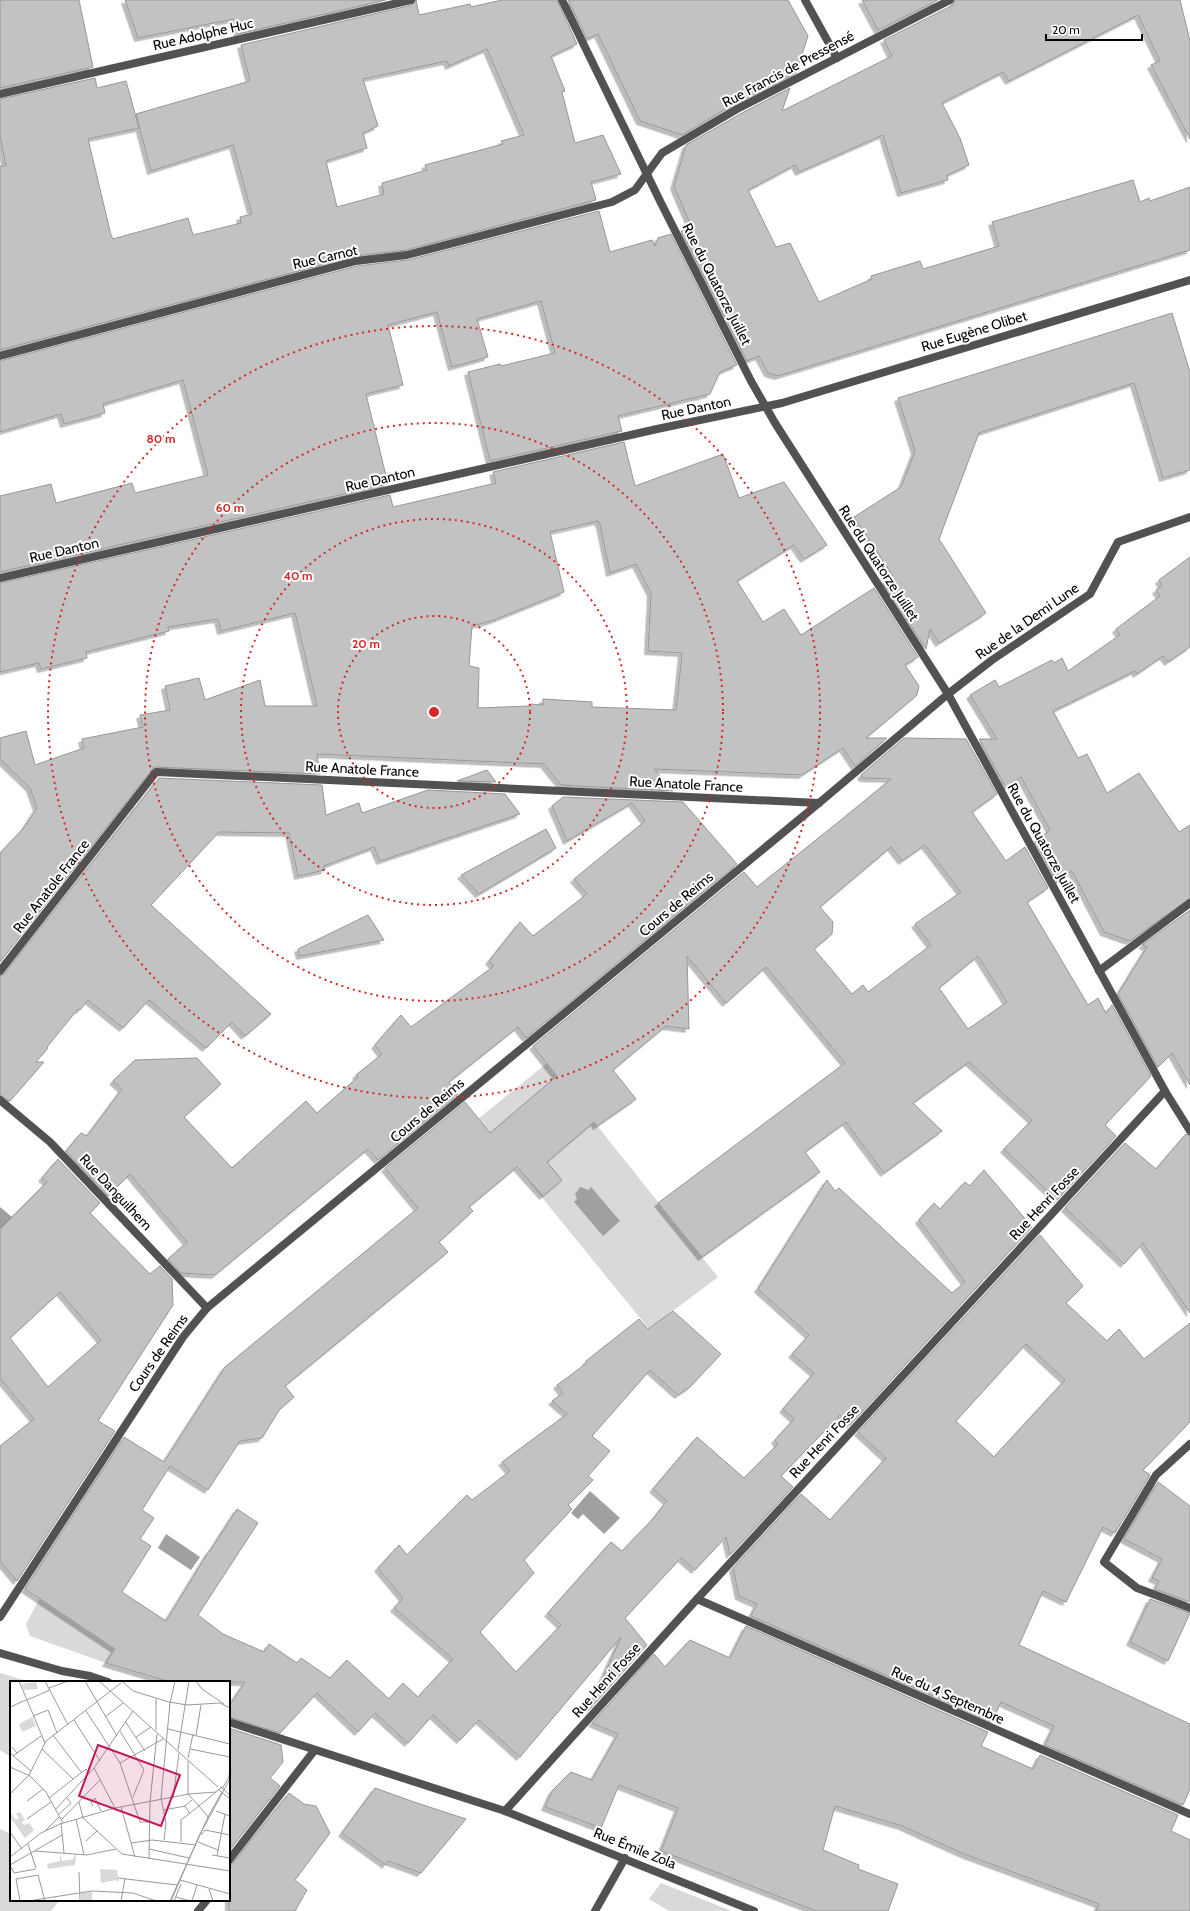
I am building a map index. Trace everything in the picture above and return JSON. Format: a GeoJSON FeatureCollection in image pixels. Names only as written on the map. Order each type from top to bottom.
{"type":"FeatureCollection","features":[{"type":"Feature","properties":{"kind":"street","name":"Rue Adolphe Huc"},"geometry":{"type":"LineString","coordinates":[[0,94],[411,0]]}},
{"type":"Feature","properties":{"kind":"street","name":"Rue du Quatorze Juillet"},"geometry":{"type":"LineString","coordinates":[[562,0],[765,407],[948,694],[1165,1091],[1190,1131]]}},
{"type":"Feature","properties":{"kind":"street"},"geometry":{"type":"LineString","coordinates":[[805,0],[837,58]]}},
{"type":"Feature","properties":{"kind":"street","name":"Rue Francis de Pressensé"},"geometry":{"type":"LineString","coordinates":[[647,173],[662,153],[737,109],[950,0]]}},
{"type":"Feature","properties":{"kind":"street","name":"Rue Carnot"},"geometry":{"type":"LineString","coordinates":[[0,356],[356,261],[407,255],[612,202],[635,190],[647,173]]}},
{"type":"Feature","properties":{"kind":"street","name":"Rue Eugène Olibet"},"geometry":{"type":"LineString","coordinates":[[765,407],[1190,280]]}},
{"type":"Feature","properties":{"kind":"street","name":"Rue Danton"},"geometry":{"type":"LineString","coordinates":[[0,578],[657,429],[765,407]]}},
{"type":"Feature","properties":{"kind":"street","name":"Rue de la Demi Lune"},"geometry":{"type":"LineString","coordinates":[[948,694],[992,660],[1090,594],[1118,542],[1190,517]]}},
{"type":"Feature","properties":{"kind":"street","name":"Cours de Reims"},"geometry":{"type":"LineString","coordinates":[[0,1617],[183,1337],[207,1308],[819,803],[948,694]]}},
{"type":"Feature","properties":{"kind":"street","name":"Rue Anatole France"},"geometry":{"type":"LineString","coordinates":[[0,971],[156,772],[819,803]]}},
{"type":"Feature","properties":{"kind":"street"},"geometry":{"type":"LineString","coordinates":[[1099,971],[1190,903]]}},
{"type":"Feature","properties":{"kind":"street","name":"Rue Henri Fosse"},"geometry":{"type":"LineString","coordinates":[[505,1811],[697,1599],[1165,1091]]}},
{"type":"Feature","properties":{"kind":"street","name":"Rue Danguilhem"},"geometry":{"type":"LineString","coordinates":[[0,1100],[50,1142],[207,1308]]}},
{"type":"Feature","properties":{"kind":"street"},"geometry":{"type":"LineString","coordinates":[[1190,1444],[1156,1475],[1104,1562],[1137,1588],[1190,1608]]}},
{"type":"Feature","properties":{"kind":"street","name":"Rue du 4 Septembre"},"geometry":{"type":"LineString","coordinates":[[697,1599],[1190,1814]]}},
{"type":"Feature","properties":{"kind":"street"},"geometry":{"type":"LineString","coordinates":[[0,1653],[62,1672],[90,1676],[105,1681]]}},
{"type":"Feature","properties":{"kind":"street","name":"Rue Émile Zola"},"geometry":{"type":"LineString","coordinates":[[230,1722],[314,1751],[505,1811],[754,1911]]}},
{"type":"Feature","properties":{"kind":"street"},"geometry":{"type":"LineString","coordinates":[[230,1859],[314,1751]]}},
{"type":"Feature","properties":{"kind":"street"},"geometry":{"type":"LineString","coordinates":[[596,1911],[625,1858]]}},
{"type":"Feature","properties":{"kind":"street"},"geometry":{"type":"LineString","coordinates":[[198,1911],[206,1901]]}},
{"type":"Feature","properties":{"kind":"shaded area"},"geometry":{"type":"Polygon","coordinates":[[[547,1063],[718,1277],[649,1329],[478,1119],[547,1063]]]}},
{"type":"Feature","properties":{"kind":"shaded area"},"geometry":{"type":"Polygon","coordinates":[[[580,1187],[589,1190],[591,1187],[620,1221],[603,1236],[574,1202],[577,1199],[575,1194],[580,1187]]]}},
{"type":"Feature","properties":{"kind":"shaded area"},"geometry":{"type":"Polygon","coordinates":[[[0,1207],[12,1217],[2,1229],[0,1228],[0,1207]]]}},
{"type":"Feature","properties":{"kind":"shaded area"},"geometry":{"type":"Polygon","coordinates":[[[590,1491],[620,1518],[604,1534],[583,1514],[578,1519],[571,1513],[590,1491]]]}},
{"type":"Feature","properties":{"kind":"shaded area"},"geometry":{"type":"Polygon","coordinates":[[[166,1534],[200,1557],[191,1570],[158,1548],[166,1534]]]}},
{"type":"Feature","properties":{"kind":"shaded area"},"geometry":{"type":"Polygon","coordinates":[[[40,1598],[115,1648],[106,1663],[30,1636],[26,1624],[40,1598]]]}},
{"type":"Feature","properties":{"kind":"shaded area"},"geometry":{"type":"Polygon","coordinates":[[[0,1673],[28,1681],[10,1681],[10,1754],[9,1756],[0,1750],[0,1673]]]}},
{"type":"Feature","properties":{"kind":"shaded area"},"geometry":{"type":"Polygon","coordinates":[[[0,1829],[10,1834],[10,1901],[59,1901],[51,1911],[0,1911],[0,1829]]]}},
{"type":"Feature","properties":{"kind":"shaded area"},"geometry":{"type":"Polygon","coordinates":[[[661,1883],[732,1911],[669,1911],[649,1899],[661,1883]]]}},
{"type":"Feature","properties":{"kind":"building"},"geometry":{"type":"Polygon","coordinates":[[[0,0],[79,0],[93,67],[0,88],[0,0]]]}},
{"type":"Feature","properties":{"kind":"building"},"geometry":{"type":"Polygon","coordinates":[[[125,0],[386,0],[238,34],[234,19],[138,38],[125,0]]]}},
{"type":"Feature","properties":{"kind":"building"},"geometry":{"type":"Polygon","coordinates":[[[416,0],[419,15],[470,4],[471,7],[502,0],[557,0],[577,44],[551,56],[565,91],[562,92],[575,143],[603,135],[621,174],[591,182],[596,200],[406,250],[355,256],[0,350],[0,166],[6,166],[0,136],[0,99],[95,78],[97,88],[126,81],[139,128],[88,139],[111,235],[113,239],[188,218],[193,235],[241,223],[240,217],[252,214],[233,145],[151,171],[136,114],[250,81],[241,45],[412,5],[416,0]],[[487,49],[449,66],[447,61],[363,79],[378,126],[363,133],[367,148],[326,161],[337,207],[384,194],[382,183],[427,170],[425,165],[503,144],[501,141],[524,135],[487,49]]]}},
{"type":"Feature","properties":{"kind":"building"},"geometry":{"type":"Polygon","coordinates":[[[568,0],[788,0],[808,36],[796,73],[734,104],[682,135],[640,121],[598,34],[587,39],[568,0]]]}},
{"type":"Feature","properties":{"kind":"building"},"geometry":{"type":"Polygon","coordinates":[[[862,0],[938,0],[878,30],[862,0]]]}},
{"type":"Feature","properties":{"kind":"building"},"geometry":{"type":"Polygon","coordinates":[[[955,0],[1180,0],[1190,41],[1190,139],[1151,65],[1160,61],[1138,15],[1009,81],[1003,72],[942,103],[960,138],[969,165],[947,175],[948,180],[901,193],[883,135],[799,172],[795,165],[748,190],[776,247],[790,243],[819,302],[872,279],[871,276],[920,261],[923,269],[999,246],[992,222],[1133,180],[1140,202],[1149,198],[1150,201],[1190,187],[1190,250],[778,376],[768,373],[759,356],[747,361],[681,231],[692,228],[674,186],[686,145],[740,114],[790,88],[782,111],[892,56],[884,40],[953,5],[955,0]]]}},
{"type":"Feature","properties":{"kind":"building"},"geometry":{"type":"Polygon","coordinates":[[[599,211],[610,252],[652,240],[655,246],[658,238],[671,234],[737,365],[720,372],[710,394],[618,416],[622,431],[490,461],[468,372],[555,353],[541,301],[477,319],[488,357],[452,367],[437,312],[388,325],[403,385],[366,394],[388,484],[0,572],[0,496],[51,484],[56,503],[132,483],[135,493],[208,475],[183,380],[103,404],[105,413],[64,424],[61,414],[0,432],[0,361],[357,266],[408,260],[599,211]]]}},
{"type":"Feature","properties":{"kind":"building"},"geometry":{"type":"Polygon","coordinates":[[[1172,313],[1190,372],[1190,470],[1163,478],[1134,383],[979,433],[939,539],[986,613],[939,643],[930,629],[926,649],[883,582],[893,576],[854,517],[901,487],[915,451],[898,398],[1172,313]]]}},
{"type":"Feature","properties":{"kind":"building"},"geometry":{"type":"Polygon","coordinates":[[[624,442],[635,486],[723,454],[739,498],[784,482],[827,545],[804,559],[794,545],[737,581],[763,622],[784,609],[801,635],[874,588],[918,657],[905,665],[919,686],[917,695],[866,738],[887,738],[855,766],[843,748],[802,775],[654,769],[673,791],[561,785],[544,764],[317,754],[320,774],[154,767],[0,962],[0,853],[23,829],[37,808],[30,788],[0,759],[0,738],[26,731],[35,765],[84,748],[82,739],[143,727],[140,715],[170,710],[165,686],[199,678],[205,700],[260,680],[265,706],[317,706],[295,613],[221,631],[218,619],[168,627],[169,631],[86,652],[87,658],[41,669],[39,663],[0,672],[0,583],[390,495],[393,507],[496,483],[493,472],[624,442]],[[598,521],[550,532],[564,592],[494,620],[472,626],[469,666],[479,668],[478,708],[530,706],[530,704],[543,705],[543,699],[592,702],[592,707],[676,710],[682,653],[648,651],[651,593],[636,564],[610,573],[598,521]]]}},
{"type":"Feature","properties":{"kind":"building"},"geometry":{"type":"Polygon","coordinates":[[[1190,557],[1190,647],[1168,662],[1163,656],[1137,674],[1135,671],[1053,711],[1078,758],[1087,754],[1107,793],[1139,773],[1179,832],[1190,825],[1190,898],[1130,941],[1104,932],[1072,871],[1057,882],[1035,841],[1050,830],[1021,777],[1006,788],[979,739],[997,739],[970,695],[995,680],[999,687],[1052,660],[1054,663],[1062,658],[1068,671],[1120,635],[1116,629],[1160,596],[1156,590],[1162,586],[1159,580],[1190,557]]]}},
{"type":"Feature","properties":{"kind":"building"},"geometry":{"type":"Polygon","coordinates":[[[904,738],[966,739],[997,794],[972,812],[1006,861],[1025,847],[1048,888],[1027,902],[1088,1005],[1098,998],[1106,1013],[1112,1005],[1151,1076],[1105,1125],[1116,1136],[1057,1200],[1004,1149],[1032,1120],[969,1062],[913,1103],[942,1131],[884,1173],[846,1122],[805,1152],[820,1172],[702,1257],[658,1203],[845,1063],[766,967],[726,1003],[687,956],[689,1029],[666,1026],[613,1070],[636,1099],[597,1126],[594,1122],[547,1162],[562,1180],[543,1196],[517,1167],[469,1207],[473,1211],[439,1242],[448,1252],[285,1386],[294,1397],[280,1409],[262,1438],[240,1441],[208,1490],[170,1466],[142,1510],[154,1518],[140,1539],[151,1546],[122,1592],[166,1621],[237,1509],[258,1523],[198,1615],[223,1634],[264,1652],[269,1644],[297,1663],[301,1658],[330,1678],[347,1660],[389,1699],[403,1683],[418,1697],[453,1659],[394,1608],[403,1598],[378,1568],[399,1545],[407,1555],[467,1495],[472,1500],[510,1471],[502,1462],[567,1414],[552,1401],[563,1393],[557,1385],[587,1363],[586,1361],[639,1319],[648,1329],[673,1311],[721,1354],[690,1387],[678,1395],[650,1370],[592,1436],[610,1451],[588,1476],[593,1480],[568,1505],[572,1509],[524,1560],[534,1573],[480,1632],[516,1672],[561,1625],[548,1613],[611,1542],[622,1551],[653,1519],[667,1501],[653,1489],[697,1437],[744,1478],[778,1444],[775,1440],[794,1419],[783,1409],[814,1373],[792,1354],[809,1335],[758,1289],[827,1180],[835,1191],[839,1188],[952,1293],[965,1282],[919,1220],[934,1203],[940,1209],[965,1182],[970,1186],[984,1170],[1032,1227],[850,1425],[840,1415],[781,1476],[793,1487],[730,1555],[726,1537],[695,1570],[681,1558],[625,1618],[647,1645],[588,1711],[621,1637],[520,1757],[479,1720],[460,1740],[433,1715],[408,1743],[375,1713],[358,1732],[317,1693],[280,1733],[230,1717],[230,1704],[245,1682],[167,1681],[106,1663],[115,1649],[25,1589],[124,1437],[164,1462],[225,1367],[418,1208],[385,1168],[465,1102],[490,1133],[557,1076],[533,1046],[744,872],[757,887],[891,779],[863,778],[861,775],[904,738]],[[925,845],[902,861],[891,847],[820,907],[833,922],[832,934],[814,949],[852,994],[863,985],[868,992],[931,945],[915,924],[961,892],[925,845]],[[978,956],[939,988],[968,1029],[1007,1002],[978,956]]]}},
{"type":"Feature","properties":{"kind":"building"},"geometry":{"type":"Polygon","coordinates":[[[487,770],[496,782],[457,781],[487,770]]]}},
{"type":"Feature","properties":{"kind":"building"},"geometry":{"type":"Polygon","coordinates":[[[159,778],[322,785],[326,815],[359,803],[362,813],[428,790],[505,794],[520,814],[380,861],[374,847],[324,866],[325,870],[298,876],[289,833],[219,832],[151,905],[271,1014],[245,1036],[232,1022],[206,1048],[149,1000],[123,1028],[88,1000],[80,1010],[78,1009],[47,1047],[48,1048],[36,1062],[44,1062],[10,1101],[0,1095],[0,976],[4,974],[159,778]]]}},
{"type":"Feature","properties":{"kind":"building"},"geometry":{"type":"Polygon","coordinates":[[[563,797],[683,802],[737,864],[526,1038],[518,1027],[449,1082],[458,1094],[378,1160],[368,1149],[215,1275],[181,1273],[168,1259],[187,1242],[130,1174],[108,1196],[66,1151],[81,1133],[87,1136],[122,1089],[113,1081],[135,1060],[197,1058],[221,1084],[184,1117],[232,1168],[306,1101],[317,1113],[358,1077],[356,1075],[382,1054],[375,1045],[401,1015],[411,1027],[494,966],[489,961],[520,922],[533,936],[587,894],[574,879],[645,821],[632,803],[567,841],[552,806],[563,797]]]}},
{"type":"Feature","properties":{"kind":"building"},"geometry":{"type":"Polygon","coordinates":[[[546,829],[556,848],[479,894],[461,875],[546,829]]]}},
{"type":"Feature","properties":{"kind":"building"},"geometry":{"type":"Polygon","coordinates":[[[1190,910],[1190,1085],[1172,1053],[1158,1067],[1118,994],[1147,947],[1142,945],[1190,910]]]}},
{"type":"Feature","properties":{"kind":"building"},"geometry":{"type":"Polygon","coordinates":[[[368,915],[384,940],[300,956],[298,949],[368,915]]]}},
{"type":"Feature","properties":{"kind":"building"},"geometry":{"type":"Polygon","coordinates":[[[1186,1134],[1190,1136],[1190,1313],[1143,1243],[1124,1264],[1065,1208],[1125,1143],[1156,1169],[1186,1134]]]}},
{"type":"Feature","properties":{"kind":"building"},"geometry":{"type":"Polygon","coordinates":[[[58,1159],[100,1203],[90,1213],[150,1274],[160,1266],[172,1279],[173,1305],[98,1421],[115,1431],[17,1581],[0,1561],[0,1446],[34,1419],[0,1378],[0,1229],[47,1182],[42,1178],[58,1159]],[[60,1292],[10,1338],[48,1387],[101,1340],[60,1292]]]}},
{"type":"Feature","properties":{"kind":"building"},"geometry":{"type":"Polygon","coordinates":[[[1040,1235],[1083,1286],[1066,1303],[1107,1341],[1119,1329],[1144,1359],[1190,1323],[1190,1422],[1143,1470],[1150,1475],[1115,1533],[1103,1527],[1066,1602],[1043,1591],[1019,1645],[1190,1724],[1190,1789],[1183,1805],[1045,1745],[1054,1726],[1001,1702],[992,1722],[751,1616],[757,1604],[739,1596],[733,1568],[801,1494],[830,1520],[886,1458],[858,1432],[1040,1235]],[[1026,1344],[956,1421],[994,1457],[1065,1380],[1026,1344]]]}},
{"type":"Feature","properties":{"kind":"building"},"geometry":{"type":"Polygon","coordinates":[[[1158,1482],[1190,1506],[1190,1602],[1155,1589],[1159,1581],[1152,1578],[1162,1559],[1124,1539],[1158,1482]]]}},
{"type":"Feature","properties":{"kind":"building"},"geometry":{"type":"Polygon","coordinates":[[[1150,1599],[1190,1613],[1168,1661],[1130,1642],[1150,1599]]]}},
{"type":"Feature","properties":{"kind":"building"},"geometry":{"type":"Polygon","coordinates":[[[746,1626],[988,1732],[981,1746],[1033,1769],[1040,1755],[1178,1815],[1171,1831],[1190,1840],[1190,1911],[1096,1911],[1099,1904],[964,1854],[902,1826],[835,1806],[823,1850],[859,1865],[858,1869],[898,1884],[888,1911],[816,1911],[661,1851],[678,1808],[619,1785],[601,1828],[545,1807],[552,1791],[571,1772],[592,1780],[618,1734],[592,1723],[654,1654],[665,1667],[690,1640],[730,1658],[746,1626]]]}},
{"type":"Feature","properties":{"kind":"building"},"geometry":{"type":"Polygon","coordinates":[[[230,1728],[281,1745],[283,1762],[270,1778],[280,1786],[230,1850],[230,1728]]]}},
{"type":"Feature","properties":{"kind":"building"},"geometry":{"type":"Polygon","coordinates":[[[375,1788],[466,1819],[421,1873],[388,1861],[386,1865],[342,1833],[375,1788]]]}},
{"type":"Feature","properties":{"kind":"building"},"geometry":{"type":"Polygon","coordinates":[[[289,1793],[304,1804],[316,1806],[330,1833],[295,1880],[307,1890],[295,1911],[229,1911],[230,1864],[233,1863],[289,1793]]]}}]}
